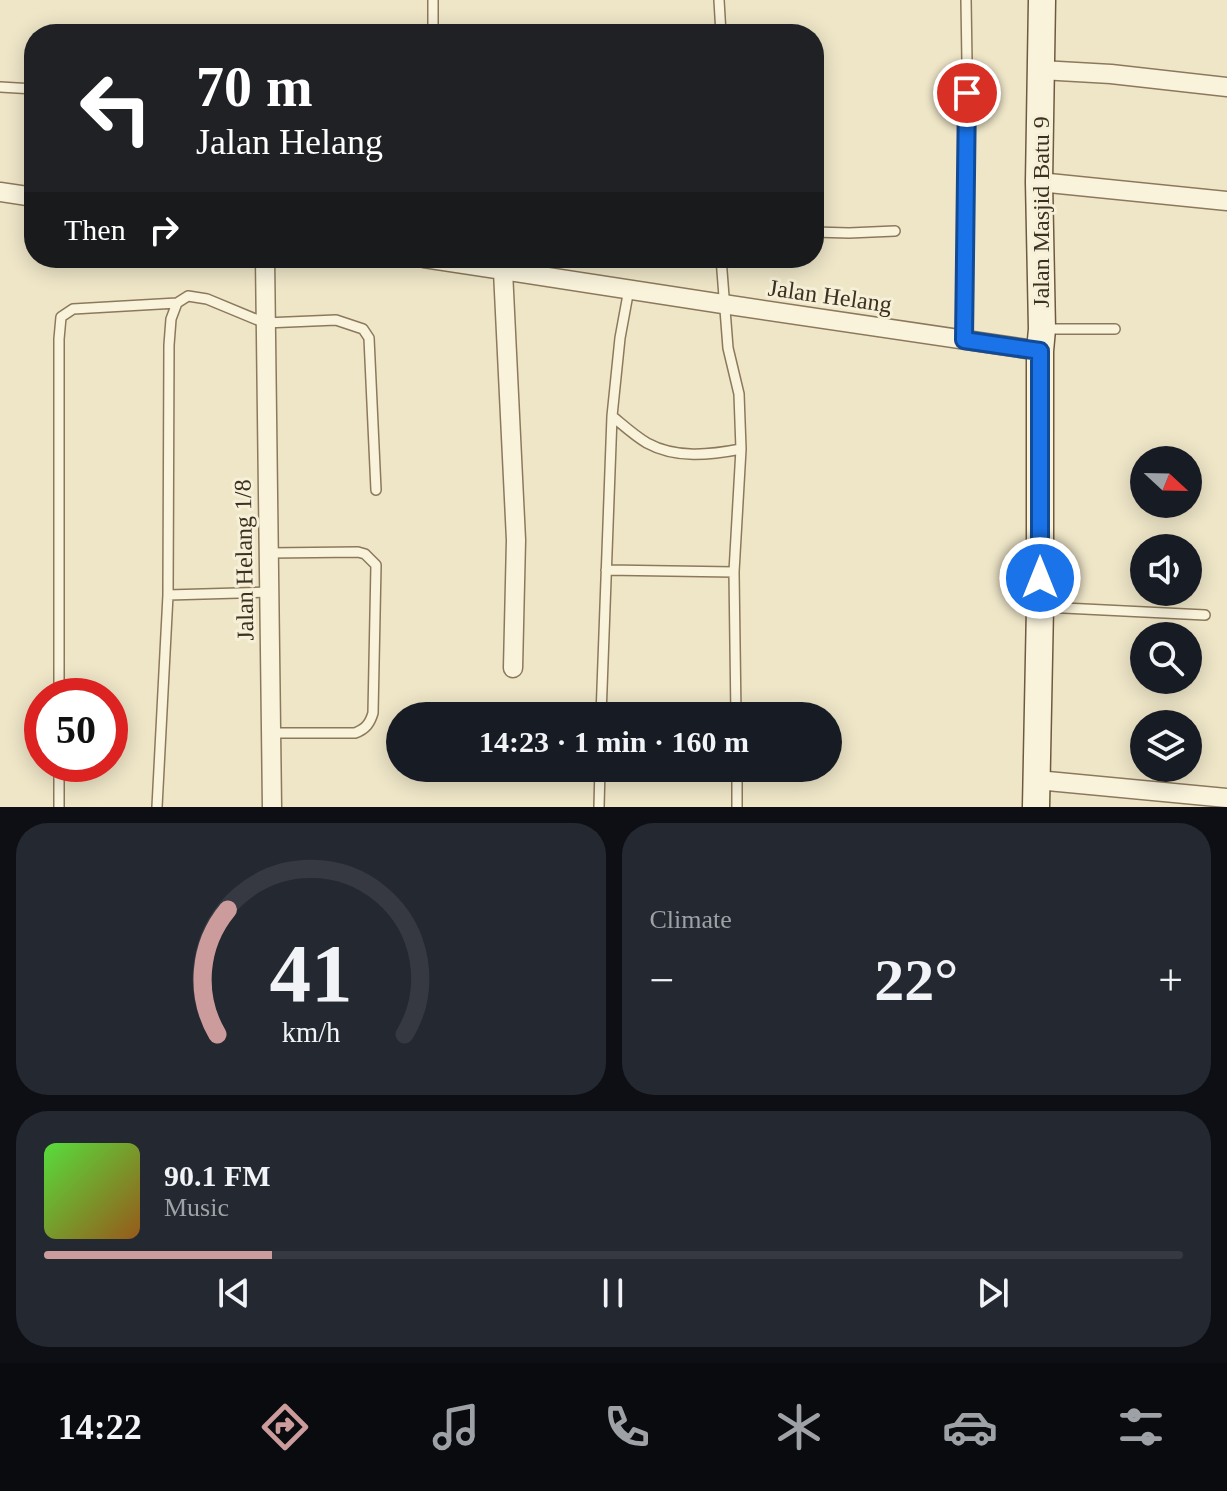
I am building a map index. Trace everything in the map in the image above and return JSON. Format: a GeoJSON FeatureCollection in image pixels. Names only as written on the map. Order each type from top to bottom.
{"type":"FeatureCollection","features":[{"type":"Feature","properties":{"kind":"main road","name":"Jalan Masjid Batu 9"},"geometry":{"type":"LineString","coordinates":[[1036,807],[1046,781],[1040,607],[1039,182],[1042,0]]}},
{"type":"Feature","properties":{"kind":"street"},"geometry":{"type":"LineString","coordinates":[[1041,70],[1227,87]]}},
{"type":"Feature","properties":{"kind":"street"},"geometry":{"type":"LineString","coordinates":[[1039,182],[1227,201]]}},
{"type":"Feature","properties":{"kind":"street"},"geometry":{"type":"LineString","coordinates":[[0,192],[24,196]]}},
{"type":"Feature","properties":{"kind":"street","name":"Jalan Helang 1/8"},"geometry":{"type":"LineString","coordinates":[[265,268],[272,807]]}},
{"type":"Feature","properties":{"kind":"street","name":"Jalan Helang"},"geometry":{"type":"LineString","coordinates":[[486,268],[964,340],[1041,340]]}},
{"type":"Feature","properties":{"kind":"street"},"geometry":{"type":"LineString","coordinates":[[503,271],[516,540],[513,668]]}},
{"type":"Feature","properties":{"kind":"street"},"geometry":{"type":"LineString","coordinates":[[1046,781],[1227,798]]}},
{"type":"Feature","properties":{"kind":"lane"},"geometry":{"type":"LineString","coordinates":[[433,0],[433,24]]}},
{"type":"Feature","properties":{"kind":"lane"},"geometry":{"type":"LineString","coordinates":[[719,0],[720,24]]}},
{"type":"Feature","properties":{"kind":"lane"},"geometry":{"type":"LineString","coordinates":[[964,340],[968,124],[966,0]]}},
{"type":"Feature","properties":{"kind":"lane"},"geometry":{"type":"LineString","coordinates":[[0,87],[24,88]]}},
{"type":"Feature","properties":{"kind":"lane"},"geometry":{"type":"LineString","coordinates":[[824,232],[895,231]]}},
{"type":"Feature","properties":{"kind":"lane"},"geometry":{"type":"LineString","coordinates":[[721,268],[728,348],[739,394],[741,449],[734,572],[736,702]]}},
{"type":"Feature","properties":{"kind":"lane"},"geometry":{"type":"LineString","coordinates":[[601,702],[612,416],[620,338],[629,289]]}},
{"type":"Feature","properties":{"kind":"lane"},"geometry":{"type":"LineString","coordinates":[[59,678],[59,339],[61,317],[73,309],[177,303],[188,296],[266,318],[336,320],[363,329],[369,338],[376,490]]}},
{"type":"Feature","properties":{"kind":"lane"},"geometry":{"type":"LineString","coordinates":[[157,807],[168,595],[169,345],[171,319],[177,303]]}},
{"type":"Feature","properties":{"kind":"lane"},"geometry":{"type":"LineString","coordinates":[[1041,340],[1115,329]]}},
{"type":"Feature","properties":{"kind":"lane"},"geometry":{"type":"LineString","coordinates":[[612,416],[648,444],[677,453],[712,454],[741,449]]}},
{"type":"Feature","properties":{"kind":"lane"},"geometry":{"type":"LineString","coordinates":[[269,553],[358,552],[365,554],[376,565],[371,721],[355,733],[271,733]]}},
{"type":"Feature","properties":{"kind":"lane"},"geometry":{"type":"LineString","coordinates":[[606,570],[734,572]]}},
{"type":"Feature","properties":{"kind":"lane"},"geometry":{"type":"LineString","coordinates":[[168,595],[269,592]]}},
{"type":"Feature","properties":{"kind":"lane"},"geometry":{"type":"LineString","coordinates":[[1040,607],[1205,615]]}},
{"type":"Feature","properties":{"kind":"lane"},"geometry":{"type":"LineString","coordinates":[[59,782],[59,807]]}},
{"type":"Feature","properties":{"kind":"lane"},"geometry":{"type":"LineString","coordinates":[[599,807],[600,782]]}},
{"type":"Feature","properties":{"kind":"lane"},"geometry":{"type":"LineString","coordinates":[[737,782],[737,807]]}},
{"type":"Feature","properties":{"kind":"route"},"geometry":{"type":"LineString","coordinates":[[967,93],[964,340],[1040,351],[1040,578]]}}]}
